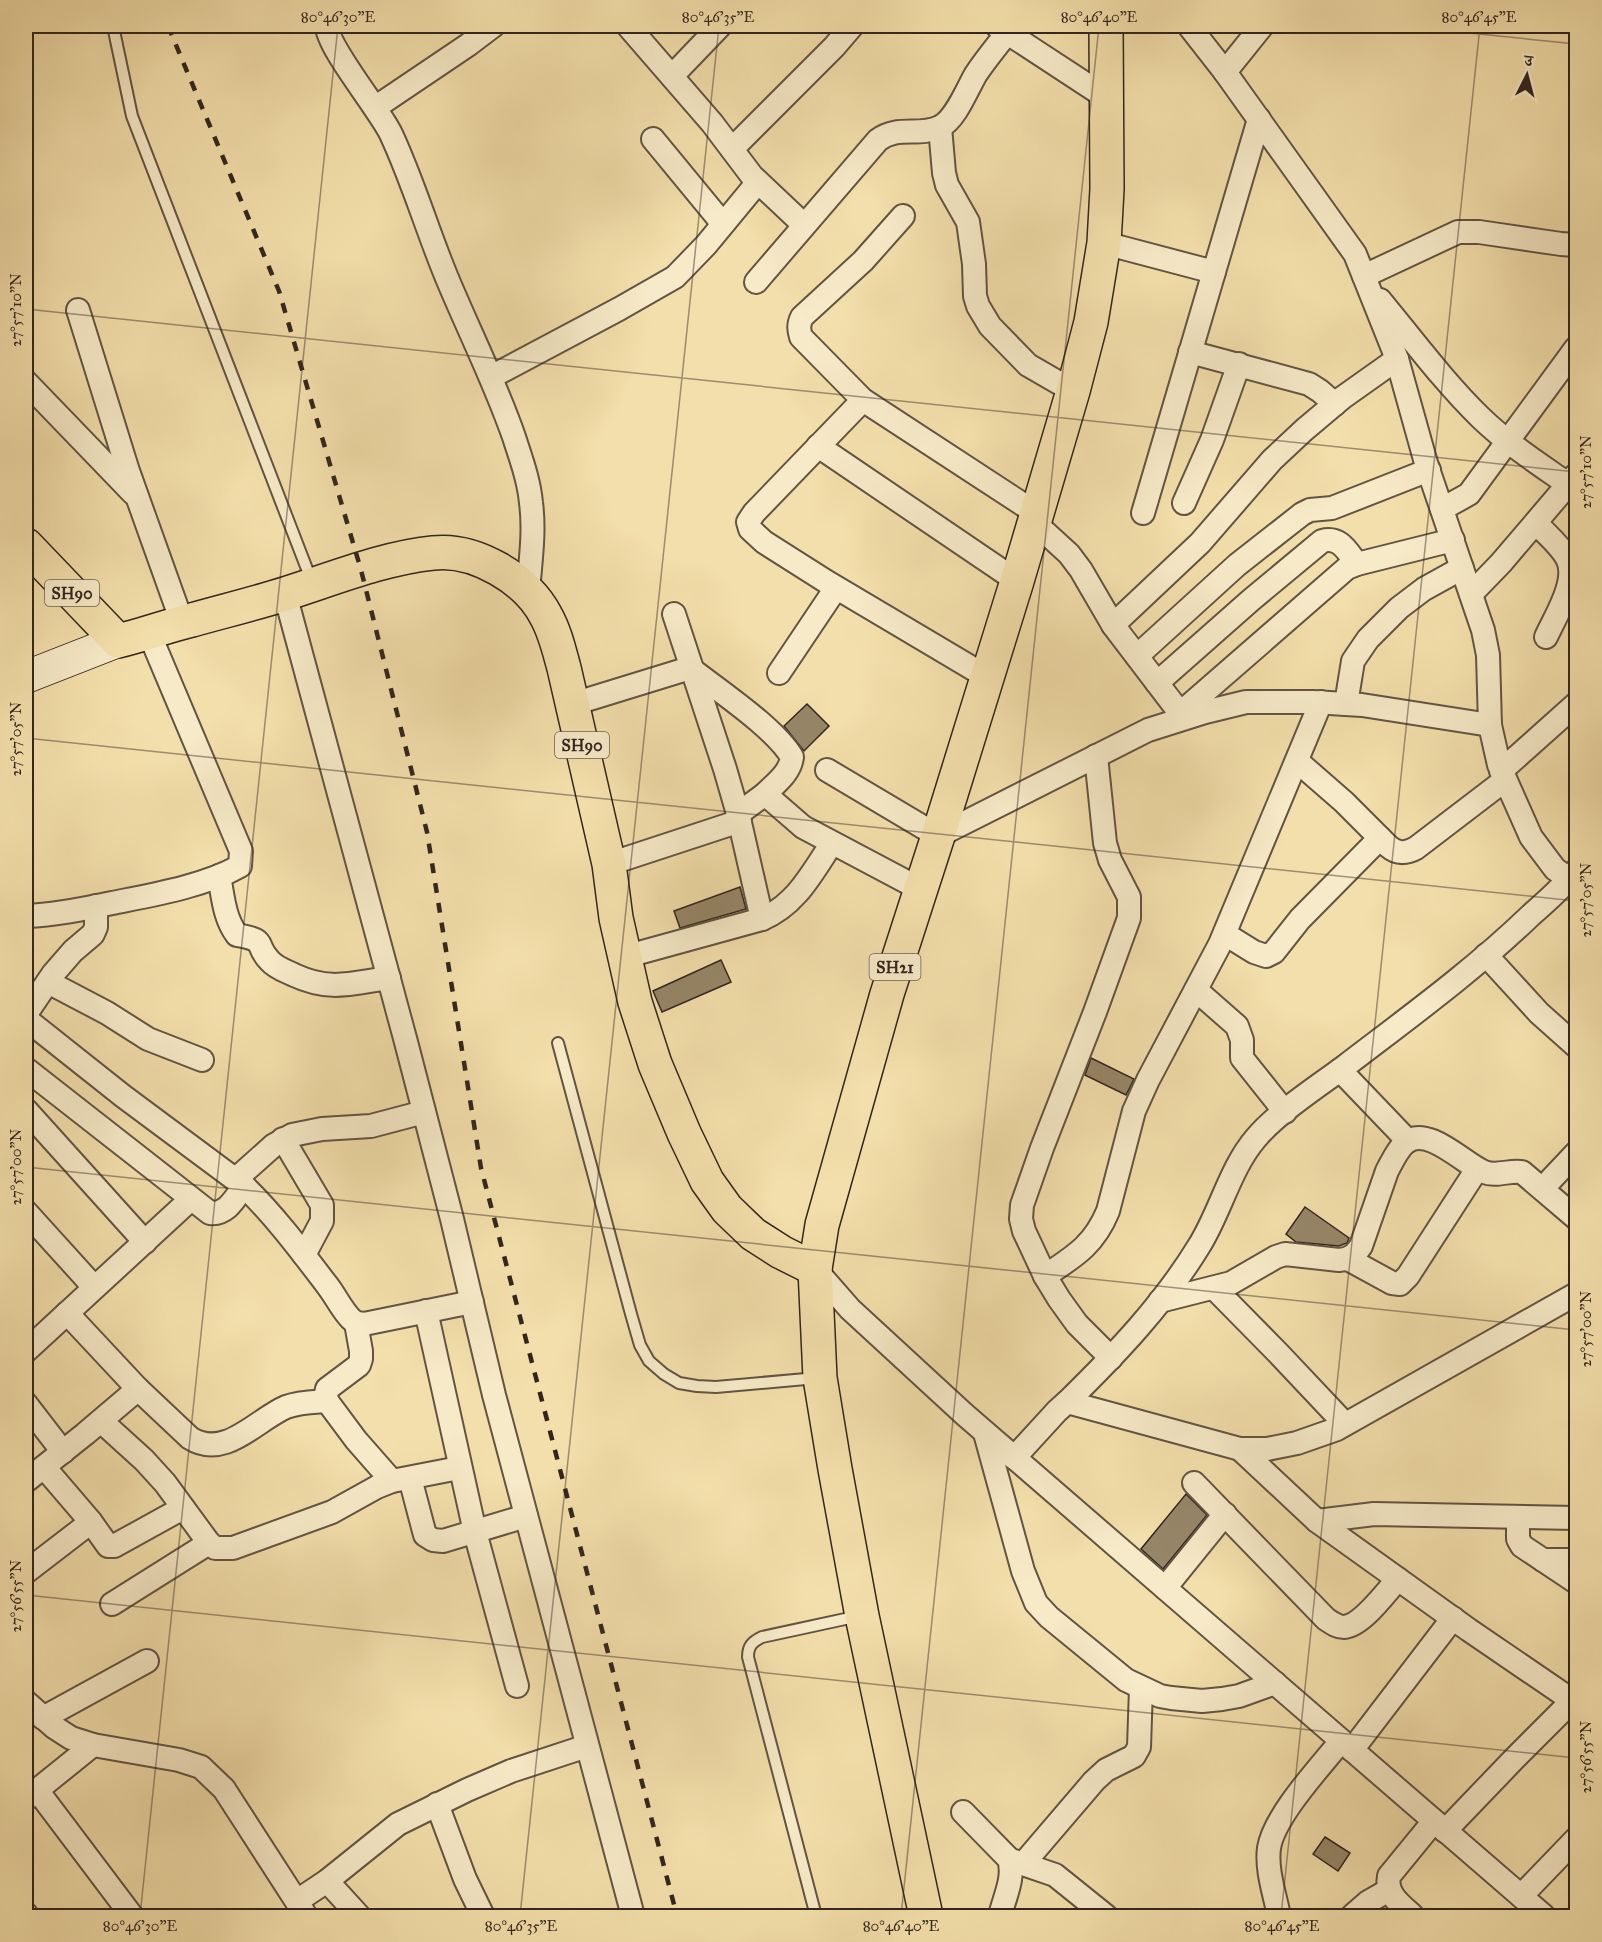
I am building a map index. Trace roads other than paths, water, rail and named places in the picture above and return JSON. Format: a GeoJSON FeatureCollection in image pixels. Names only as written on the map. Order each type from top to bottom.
{"type":"FeatureCollection","features":[{"type":"Feature","properties":{"kind":"main road","name":"SH21"},"geometry":{"type":"LineString","coordinates":[[926,1917],[862,1616],[820,1377],[815,1269],[822,1225],[887,994],[1017,581],[1091,322],[1104,243],[1107,189],[1106,26]]}},
{"type":"Feature","properties":{"kind":"main road","name":"SH90"},"geometry":{"type":"LineString","coordinates":[[26,545],[118,641],[406,557],[435,552],[464,555],[487,562],[506,573],[528,593],[545,615],[556,640],[573,704],[609,864],[616,918],[635,1002],[656,1064],[684,1133],[707,1181],[727,1209],[753,1234],[781,1252],[815,1269]]}},
{"type":"Feature","properties":{"kind":"street"},"geometry":{"type":"LineString","coordinates":[[376,107],[493,26]]}},
{"type":"Feature","properties":{"kind":"street"},"geometry":{"type":"LineString","coordinates":[[628,26],[712,123],[758,182],[804,225]]}},
{"type":"Feature","properties":{"kind":"street"},"geometry":{"type":"LineString","coordinates":[[672,76],[720,26]]}},
{"type":"Feature","properties":{"kind":"street"},"geometry":{"type":"LineString","coordinates":[[1014,1458],[1057,1411],[1112,1358],[1160,1301],[1198,1247],[1256,1138],[1285,1112],[1437,996],[1503,942],[1574,878],[1555,868],[1532,837],[1503,776],[1490,725],[1488,655],[1483,630],[1429,470],[1397,359],[1355,254],[1225,72],[1189,26]]}},
{"type":"Feature","properties":{"kind":"street"},"geometry":{"type":"LineString","coordinates":[[1225,72],[1262,26]]}},
{"type":"Feature","properties":{"kind":"street"},"geometry":{"type":"LineString","coordinates":[[326,27],[330,39],[390,132],[408,172],[443,269],[500,396],[523,464],[530,493],[533,532],[528,593]]}},
{"type":"Feature","properties":{"kind":"street"},"geometry":{"type":"LineString","coordinates":[[732,149],[834,47],[847,27]]}},
{"type":"Feature","properties":{"kind":"street"},"geometry":{"type":"LineString","coordinates":[[756,282],[878,140],[886,134],[927,131],[947,122],[1002,29],[1107,98]]}},
{"type":"Feature","properties":{"kind":"street"},"geometry":{"type":"LineString","coordinates":[[1143,513],[1259,119]]}},
{"type":"Feature","properties":{"kind":"street"},"geometry":{"type":"LineString","coordinates":[[940,127],[947,185],[968,222],[978,306],[990,326],[1028,365],[1073,390]]}},
{"type":"Feature","properties":{"kind":"street"},"geometry":{"type":"LineString","coordinates":[[653,139],[723,224]]}},
{"type":"Feature","properties":{"kind":"street"},"geometry":{"type":"LineString","coordinates":[[491,378],[675,277],[691,262],[758,182]]}},
{"type":"Feature","properties":{"kind":"street"},"geometry":{"type":"LineString","coordinates":[[903,216],[863,261],[799,322],[799,330],[806,343],[862,400],[1035,517],[1081,570],[1113,626],[1157,683],[1175,718]]}},
{"type":"Feature","properties":{"kind":"street"},"geometry":{"type":"LineString","coordinates":[[1366,280],[1458,232],[1479,232],[1576,245]]}},
{"type":"Feature","properties":{"kind":"street"},"geometry":{"type":"LineString","coordinates":[[1104,243],[1214,272]]}},
{"type":"Feature","properties":{"kind":"street"},"geometry":{"type":"LineString","coordinates":[[1366,280],[1453,389],[1482,420],[1508,441],[1574,483],[1471,594]]}},
{"type":"Feature","properties":{"kind":"street"},"geometry":{"type":"LineString","coordinates":[[78,310],[138,498],[182,622]]}},
{"type":"Feature","properties":{"kind":"street"},"geometry":{"type":"LineString","coordinates":[[1442,509],[1469,494],[1576,348]]}},
{"type":"Feature","properties":{"kind":"street"},"geometry":{"type":"LineString","coordinates":[[1190,352],[1309,384],[1335,404]]}},
{"type":"Feature","properties":{"kind":"street"},"geometry":{"type":"LineString","coordinates":[[1113,626],[1200,543],[1272,460],[1335,404],[1397,359]]}},
{"type":"Feature","properties":{"kind":"street"},"geometry":{"type":"LineString","coordinates":[[1184,503],[1212,440],[1239,364]]}},
{"type":"Feature","properties":{"kind":"street"},"geometry":{"type":"LineString","coordinates":[[26,382],[138,498]]}},
{"type":"Feature","properties":{"kind":"street"},"geometry":{"type":"LineString","coordinates":[[862,400],[748,522],[750,529],[764,542],[836,588],[987,677]]}},
{"type":"Feature","properties":{"kind":"street"},"geometry":{"type":"LineString","coordinates":[[818,446],[1017,581]]}},
{"type":"Feature","properties":{"kind":"street"},"geometry":{"type":"LineString","coordinates":[[1137,656],[1237,564],[1302,514],[1310,510],[1332,508],[1429,470]]}},
{"type":"Feature","properties":{"kind":"street"},"geometry":{"type":"LineString","coordinates":[[1536,523],[1567,557],[1571,574],[1568,589],[1546,637]]}},
{"type":"Feature","properties":{"kind":"street"},"geometry":{"type":"LineString","coordinates":[[1157,683],[1322,541],[1334,540],[1340,543],[1357,564]]}},
{"type":"Feature","properties":{"kind":"street"},"geometry":{"type":"LineString","coordinates":[[1175,718],[1337,576],[1357,564],[1453,540]]}},
{"type":"Feature","properties":{"kind":"street"},"geometry":{"type":"LineString","coordinates":[[1346,704],[1353,661],[1368,639],[1399,608],[1424,589],[1462,568]]}},
{"type":"Feature","properties":{"kind":"street"},"geometry":{"type":"LineString","coordinates":[[779,672],[836,588]]}},
{"type":"Feature","properties":{"kind":"street"},"geometry":{"type":"LineString","coordinates":[[299,589],[389,978],[494,1395],[633,1917]]}},
{"type":"Feature","properties":{"kind":"street"},"geometry":{"type":"LineString","coordinates":[[674,614],[739,817],[762,919]]}},
{"type":"Feature","properties":{"kind":"street"},"geometry":{"type":"LineString","coordinates":[[26,916],[68,912],[144,897],[219,876],[240,866],[241,851],[149,633]]}},
{"type":"Feature","properties":{"kind":"street"},"geometry":{"type":"LineString","coordinates":[[26,677],[118,641]]}},
{"type":"Feature","properties":{"kind":"street"},"geometry":{"type":"LineString","coordinates":[[573,704],[690,668]]}},
{"type":"Feature","properties":{"kind":"street"},"geometry":{"type":"LineString","coordinates":[[609,864],[739,817],[786,773],[791,765],[792,757],[782,743],[690,668]]}},
{"type":"Feature","properties":{"kind":"street"},"geometry":{"type":"LineString","coordinates":[[827,770],[938,836],[1175,718],[1246,702],[1321,702],[1362,705],[1490,725]]}},
{"type":"Feature","properties":{"kind":"street"},"geometry":{"type":"LineString","coordinates":[[1045,1276],[1076,1256],[1095,1237],[1102,1224],[1108,1211],[1134,1111],[1224,934],[1321,702]]}},
{"type":"Feature","properties":{"kind":"street"},"geometry":{"type":"LineString","coordinates":[[1297,761],[1344,802],[1394,851],[1408,852],[1503,776],[1576,704]]}},
{"type":"Feature","properties":{"kind":"street"},"geometry":{"type":"LineString","coordinates":[[1096,756],[1105,843],[1110,860],[1129,897],[1129,918],[1022,1205],[1021,1219],[1024,1231],[1045,1276],[1077,1324],[1112,1358]]}},
{"type":"Feature","properties":{"kind":"street"},"geometry":{"type":"LineString","coordinates":[[765,794],[803,826],[920,889]]}},
{"type":"Feature","properties":{"kind":"street"},"geometry":{"type":"LineString","coordinates":[[1224,934],[1254,952],[1266,956],[1274,952],[1300,920],[1380,838]]}},
{"type":"Feature","properties":{"kind":"street"},"geometry":{"type":"LineString","coordinates":[[624,957],[762,919],[776,913],[788,904],[801,888],[832,843]]}},
{"type":"Feature","properties":{"kind":"street"},"geometry":{"type":"LineString","coordinates":[[219,876],[225,911],[232,928],[237,935],[254,938],[259,942],[268,960],[276,967],[321,985],[335,986],[389,978]]}},
{"type":"Feature","properties":{"kind":"street"},"geometry":{"type":"LineString","coordinates":[[26,1014],[73,951],[93,934],[96,927],[96,906]]}},
{"type":"Feature","properties":{"kind":"street"},"geometry":{"type":"LineString","coordinates":[[1486,955],[1517,986],[1539,1013],[1576,1046]]}},
{"type":"Feature","properties":{"kind":"street"},"geometry":{"type":"LineString","coordinates":[[48,982],[148,1039],[202,1060]]}},
{"type":"Feature","properties":{"kind":"street"},"geometry":{"type":"LineString","coordinates":[[1196,990],[1237,1026],[1242,1040],[1242,1058],[1285,1112]]}},
{"type":"Feature","properties":{"kind":"street"},"geometry":{"type":"LineString","coordinates":[[26,1019],[123,1096],[240,1182],[258,1199],[356,1323],[363,1324],[472,1302]]}},
{"type":"Feature","properties":{"kind":"street"},"geometry":{"type":"LineString","coordinates":[[26,1069],[210,1213],[221,1212],[230,1205],[240,1182],[283,1139],[309,1131],[380,1124],[424,1112]]}},
{"type":"Feature","properties":{"kind":"street"},"geometry":{"type":"LineString","coordinates":[[1340,1070],[1408,1141]]}},
{"type":"Feature","properties":{"kind":"street"},"geometry":{"type":"LineString","coordinates":[[26,1110],[145,1242]]}},
{"type":"Feature","properties":{"kind":"street"},"geometry":{"type":"LineString","coordinates":[[1348,1259],[1355,1255],[1361,1246],[1387,1171],[1403,1144],[1418,1138],[1437,1142],[1477,1169],[1495,1174],[1521,1172],[1543,1188],[1576,1218]]}},
{"type":"Feature","properties":{"kind":"street"},"geometry":{"type":"LineString","coordinates":[[283,1139],[322,1205],[322,1221],[304,1255]]}},
{"type":"Feature","properties":{"kind":"street"},"geometry":{"type":"LineString","coordinates":[[1543,1188],[1576,1153]]}},
{"type":"Feature","properties":{"kind":"street"},"geometry":{"type":"LineString","coordinates":[[1160,1301],[1231,1283],[1285,1254],[1324,1259],[1348,1259],[1392,1283],[1400,1284],[1408,1276],[1477,1169]]}},
{"type":"Feature","properties":{"kind":"street"},"geometry":{"type":"LineString","coordinates":[[26,1352],[191,1199]]}},
{"type":"Feature","properties":{"kind":"street"},"geometry":{"type":"LineString","coordinates":[[26,1212],[94,1287]]}},
{"type":"Feature","properties":{"kind":"street"},"geometry":{"type":"LineString","coordinates":[[815,1269],[850,1309],[1014,1458],[1544,1917]]}},
{"type":"Feature","properties":{"kind":"street"},"geometry":{"type":"LineString","coordinates":[[1214,1288],[1345,1424]]}},
{"type":"Feature","properties":{"kind":"street"},"geometry":{"type":"LineString","coordinates":[[1067,1402],[1240,1449],[1267,1449],[1297,1443],[1337,1429],[1576,1294]]}},
{"type":"Feature","properties":{"kind":"street"},"geometry":{"type":"LineString","coordinates":[[426,1311],[459,1468],[517,1686]]}},
{"type":"Feature","properties":{"kind":"street"},"geometry":{"type":"LineString","coordinates":[[67,1313],[138,1389],[198,1443],[226,1443],[289,1406],[327,1401]]}},
{"type":"Feature","properties":{"kind":"street"},"geometry":{"type":"LineString","coordinates":[[356,1323],[362,1351],[359,1365],[327,1389],[327,1401],[356,1440],[401,1479],[424,1535],[432,1540],[443,1541],[526,1516]]}},
{"type":"Feature","properties":{"kind":"street"},"geometry":{"type":"LineString","coordinates":[[26,1481],[138,1389]]}},
{"type":"Feature","properties":{"kind":"street"},"geometry":{"type":"LineString","coordinates":[[26,1404],[63,1452]]}},
{"type":"Feature","properties":{"kind":"street"},"geometry":{"type":"LineString","coordinates":[[101,1421],[144,1460],[165,1483],[215,1548],[232,1548],[332,1512],[377,1487],[401,1479],[459,1468]]}},
{"type":"Feature","properties":{"kind":"street"},"geometry":{"type":"LineString","coordinates":[[985,1432],[1023,1571],[1036,1603],[1057,1624],[1126,1680],[1141,1688],[1171,1698],[1202,1701],[1239,1696],[1275,1683]]}},
{"type":"Feature","properties":{"kind":"street"},"geometry":{"type":"LineString","coordinates":[[1240,1449],[1317,1521],[1575,1702],[1439,1826],[1389,1876],[1387,1884],[1389,1890],[1399,1904],[1413,1917]]}},
{"type":"Feature","properties":{"kind":"street"},"geometry":{"type":"LineString","coordinates":[[44,1467],[91,1522],[108,1546],[114,1546],[183,1508]]}},
{"type":"Feature","properties":{"kind":"street"},"geometry":{"type":"LineString","coordinates":[[1194,1483],[1326,1619],[1337,1626],[1347,1627],[1366,1615],[1398,1579]]}},
{"type":"Feature","properties":{"kind":"street"},"geometry":{"type":"LineString","coordinates":[[1317,1521],[1374,1514],[1576,1518]]}},
{"type":"Feature","properties":{"kind":"street"},"geometry":{"type":"LineString","coordinates":[[1165,1588],[1225,1515]]}},
{"type":"Feature","properties":{"kind":"street"},"geometry":{"type":"LineString","coordinates":[[1518,1517],[1518,1539],[1522,1546],[1576,1581]]}},
{"type":"Feature","properties":{"kind":"street"},"geometry":{"type":"LineString","coordinates":[[26,1572],[91,1522]]}},
{"type":"Feature","properties":{"kind":"street"},"geometry":{"type":"LineString","coordinates":[[112,1604],[209,1543]]}},
{"type":"Feature","properties":{"kind":"street"},"geometry":{"type":"LineString","coordinates":[[1544,1560],[1576,1560]]}},
{"type":"Feature","properties":{"kind":"street"},"geometry":{"type":"LineString","coordinates":[[1279,1917],[1269,1863],[1270,1846],[1280,1822],[1299,1794],[1347,1745],[1453,1618]]}},
{"type":"Feature","properties":{"kind":"street"},"geometry":{"type":"LineString","coordinates":[[30,1707],[147,1661]]}},
{"type":"Feature","properties":{"kind":"street"},"geometry":{"type":"LineString","coordinates":[[1000,1917],[1010,1880],[1011,1867],[1094,1780],[1113,1765],[1134,1756],[1138,1747],[1141,1688]]}},
{"type":"Feature","properties":{"kind":"street"},"geometry":{"type":"LineString","coordinates":[[30,1707],[71,1738],[93,1745],[179,1760],[201,1767],[224,1789],[302,1909],[327,1881],[398,1824],[436,1804],[511,1771],[587,1746]]}},
{"type":"Feature","properties":{"kind":"street"},"geometry":{"type":"LineString","coordinates":[[93,1745],[31,1795],[132,1917]]}},
{"type":"Feature","properties":{"kind":"street"},"geometry":{"type":"LineString","coordinates":[[436,1804],[465,1879],[483,1917]]}},
{"type":"Feature","properties":{"kind":"street"},"geometry":{"type":"LineString","coordinates":[[963,1812],[1016,1861],[1055,1875],[1106,1917]]}},
{"type":"Feature","properties":{"kind":"street"},"geometry":{"type":"LineString","coordinates":[[1521,1896],[1576,1839]]}},
{"type":"Feature","properties":{"kind":"street"},"geometry":{"type":"LineString","coordinates":[[327,1881],[359,1917]]}},
{"type":"Feature","properties":{"kind":"street"},"geometry":{"type":"LineString","coordinates":[[1352,1917],[1368,1902],[1389,1890]]}},
{"type":"Feature","properties":{"kind":"lane"},"geometry":{"type":"LineString","coordinates":[[112,26],[132,116],[299,589]]}},
{"type":"Feature","properties":{"kind":"lane"},"geometry":{"type":"LineString","coordinates":[[558,1043],[631,1314],[640,1345],[649,1361],[679,1383],[697,1386],[716,1387],[820,1377]]}},
{"type":"Feature","properties":{"kind":"lane"},"geometry":{"type":"LineString","coordinates":[[816,1917],[748,1657],[748,1648],[762,1637],[862,1616]]}},
{"type":"Feature","properties":{"kind":"railway"},"geometry":{"type":"LineString","coordinates":[[168,26],[279,291],[361,570],[427,832],[481,1168],[677,1916]]}}]}
